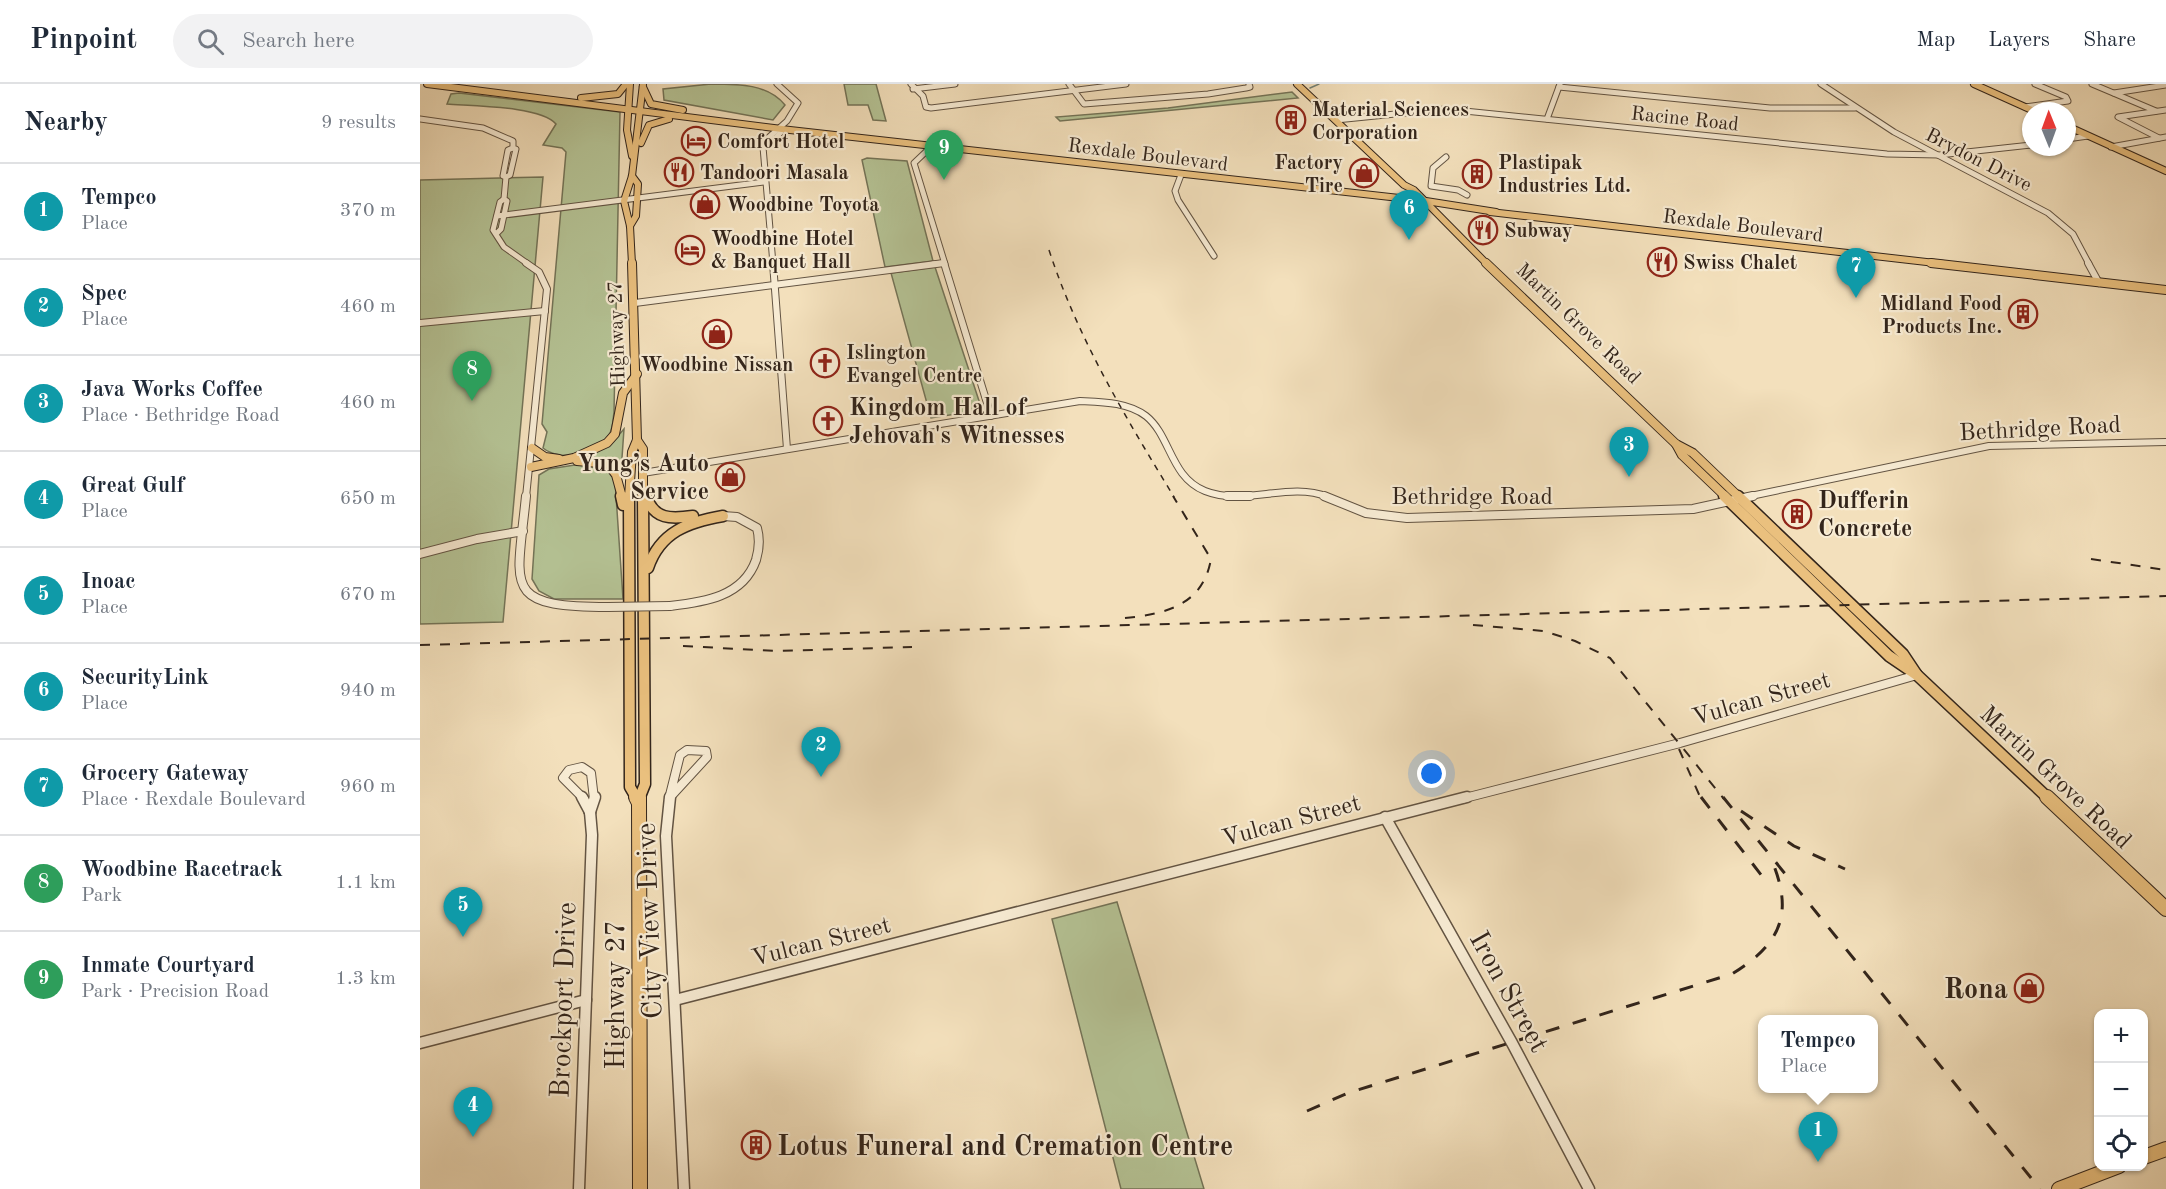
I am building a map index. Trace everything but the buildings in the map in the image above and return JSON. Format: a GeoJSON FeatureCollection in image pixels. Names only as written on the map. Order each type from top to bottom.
{"type":"FeatureCollection","features":[{"type":"Feature","properties":{"kind":"main road","name":"Rexdale Boulevard"},"geometry":{"type":"LineString","coordinates":[[427,84],[782,127]]}},
{"type":"Feature","properties":{"kind":"main road","name":"Rexdale Boulevard"},"geometry":{"type":"LineString","coordinates":[[455,84],[630,109]]}},
{"type":"Feature","properties":{"kind":"main road","name":"Highway 27"},"geometry":{"type":"LineString","coordinates":[[628,84],[630,109],[626,137],[633,153]]}},
{"type":"Feature","properties":{"kind":"main road"},"geometry":{"type":"LineString","coordinates":[[564,98],[611,96],[618,94],[628,84]]}},
{"type":"Feature","properties":{"kind":"main road","name":"Martin Grove Road"},"geometry":{"type":"LineString","coordinates":[[1297,84],[1407,188],[1414,190],[1444,229],[1453,232],[1676,444],[1693,453],[1903,654],[1917,675]]}},
{"type":"Feature","properties":{"kind":"main road"},"geometry":{"type":"LineString","coordinates":[[1974,84],[2022,106]]}},
{"type":"Feature","properties":{"kind":"main road","name":"Highway 27"},"geometry":{"type":"LineString","coordinates":[[638,801],[630,787],[627,517],[632,452],[637,440],[637,374],[630,226],[624,217],[626,185],[632,176],[643,85]]}},
{"type":"Feature","properties":{"kind":"main road"},"geometry":{"type":"LineString","coordinates":[[643,85],[651,104],[730,119]]}},
{"type":"Feature","properties":{"kind":"main road","name":"Rexdale Boulevard"},"geometry":{"type":"LineString","coordinates":[[639,110],[704,120],[782,127],[2166,290]]}},
{"type":"Feature","properties":{"kind":"main road"},"geometry":{"type":"LineString","coordinates":[[633,153],[651,124],[669,119],[704,120]]}},
{"type":"Feature","properties":{"kind":"main road"},"geometry":{"type":"LineString","coordinates":[[2076,130],[2166,171]]}},
{"type":"Feature","properties":{"kind":"main road","name":"Highway 27"},"geometry":{"type":"LineString","coordinates":[[630,226],[636,216],[638,184],[632,176]]}},
{"type":"Feature","properties":{"kind":"main road"},"geometry":{"type":"LineString","coordinates":[[1385,197],[1398,194],[1407,188]]}},
{"type":"Feature","properties":{"kind":"main road","name":"Martin Grove Road"},"geometry":{"type":"LineString","coordinates":[[1407,188],[1406,191],[1422,203],[1449,216],[1453,232]]}},
{"type":"Feature","properties":{"kind":"main road","name":"Rexdale Boulevard"},"geometry":{"type":"LineString","coordinates":[[1360,196],[1385,197],[1467,210],[1496,212]]}},
{"type":"Feature","properties":{"kind":"main road"},"geometry":{"type":"LineString","coordinates":[[1449,216],[1467,210]]}},
{"type":"Feature","properties":{"kind":"main road"},"geometry":{"type":"LineString","coordinates":[[531,467],[574,458],[601,447],[615,434],[623,393],[637,374]]}},
{"type":"Feature","properties":{"kind":"main road","name":"Highway 27"},"geometry":{"type":"LineString","coordinates":[[637,440],[643,449],[645,784],[638,801],[640,1189]]}},
{"type":"Feature","properties":{"kind":"main road","name":"Martin Grove Road"},"geometry":{"type":"LineString","coordinates":[[1676,444],[1682,455],[1889,656],[1917,675],[2166,909]]}},
{"type":"Feature","properties":{"kind":"main road"},"geometry":{"type":"LineString","coordinates":[[532,448],[550,459],[574,458]]}},
{"type":"Feature","properties":{"kind":"main road"},"geometry":{"type":"LineString","coordinates":[[559,462],[588,460],[610,464],[616,470],[621,484],[627,517]]}},
{"type":"Feature","properties":{"kind":"main road"},"geometry":{"type":"LineString","coordinates":[[643,478],[649,508],[655,514],[669,518],[723,516]]}},
{"type":"Feature","properties":{"kind":"main road"},"geometry":{"type":"LineString","coordinates":[[643,592],[651,556],[658,542],[677,528],[692,521],[723,516]]}},
{"type":"Feature","properties":{"kind":"main road"},"geometry":{"type":"LineString","coordinates":[[2148,1156],[2166,1149]]}},
{"type":"Feature","properties":{"kind":"main road"},"geometry":{"type":"LineString","coordinates":[[2060,1189],[2108,1171]]}},
{"type":"Feature","properties":{"kind":"street"},"geometry":{"type":"LineString","coordinates":[[777,84],[798,103],[796,111],[782,127],[781,132],[769,145],[763,147],[787,449]]}},
{"type":"Feature","properties":{"kind":"street"},"geometry":{"type":"LineString","coordinates":[[912,86],[955,84]]}},
{"type":"Feature","properties":{"kind":"street"},"geometry":{"type":"LineString","coordinates":[[1069,84],[1084,105],[1208,94],[1246,88],[1250,87],[1249,84]]}},
{"type":"Feature","properties":{"kind":"street"},"geometry":{"type":"LineString","coordinates":[[912,86],[923,96],[926,107],[931,108],[1126,84]]}},
{"type":"Feature","properties":{"kind":"street","name":"Brydon Drive"},"geometry":{"type":"LineString","coordinates":[[1821,84],[1855,108],[2048,213],[2073,234],[2100,283]]}},
{"type":"Feature","properties":{"kind":"street"},"geometry":{"type":"LineString","coordinates":[[2036,84],[2066,97],[2068,101],[2061,102]]}},
{"type":"Feature","properties":{"kind":"street"},"geometry":{"type":"LineString","coordinates":[[2092,84],[2157,111]]}},
{"type":"Feature","properties":{"kind":"street"},"geometry":{"type":"LineString","coordinates":[[2114,93],[2166,85]]}},
{"type":"Feature","properties":{"kind":"street"},"geometry":{"type":"LineString","coordinates":[[1547,119],[1560,86],[1778,108],[1855,108]]}},
{"type":"Feature","properties":{"kind":"street","name":"Racine Road"},"geometry":{"type":"LineString","coordinates":[[1336,120],[1424,109],[1547,119],[1887,154],[1939,155],[2022,146]]}},
{"type":"Feature","properties":{"kind":"street"},"geometry":{"type":"LineString","coordinates":[[2159,138],[2118,117],[2166,110]]}},
{"type":"Feature","properties":{"kind":"street"},"geometry":{"type":"LineString","coordinates":[[420,120],[505,134],[513,141],[513,148],[508,150],[503,176],[506,177],[504,199],[507,201],[501,229],[496,233]]}},
{"type":"Feature","properties":{"kind":"street"},"geometry":{"type":"LineString","coordinates":[[2076,138],[2088,136]]}},
{"type":"Feature","properties":{"kind":"street"},"geometry":{"type":"LineString","coordinates":[[2112,147],[2166,137]]}},
{"type":"Feature","properties":{"kind":"street"},"geometry":{"type":"LineString","coordinates":[[933,145],[914,163],[991,416]]}},
{"type":"Feature","properties":{"kind":"street"},"geometry":{"type":"LineString","coordinates":[[1446,157],[1434,164],[1431,169],[1431,186],[1458,190],[1467,195]]}},
{"type":"Feature","properties":{"kind":"street"},"geometry":{"type":"LineString","coordinates":[[1180,175],[1175,191],[1178,200],[1214,256]]}},
{"type":"Feature","properties":{"kind":"street"},"geometry":{"type":"LineString","coordinates":[[497,216],[764,182]]}},
{"type":"Feature","properties":{"kind":"street"},"geometry":{"type":"LineString","coordinates":[[504,199],[500,202],[493,230],[504,247],[533,267],[544,279],[548,289],[518,575],[520,584],[533,598],[547,605],[670,606],[713,599],[742,584],[753,573],[760,536],[757,528],[737,518],[723,516]]}},
{"type":"Feature","properties":{"kind":"street"},"geometry":{"type":"LineString","coordinates":[[635,303],[944,263]]}},
{"type":"Feature","properties":{"kind":"street"},"geometry":{"type":"LineString","coordinates":[[420,323],[545,310]]}},
{"type":"Feature","properties":{"kind":"street","name":"Bethridge Road"},"geometry":{"type":"LineString","coordinates":[[643,478],[787,449],[1080,401],[1107,402],[1126,407],[1149,418],[1185,478],[1204,490],[1229,496],[1255,497],[1309,492],[1328,496],[1354,510],[1379,516],[1407,518],[1693,509],[1947,453],[1989,446],[2166,442]]}},
{"type":"Feature","properties":{"kind":"street"},"geometry":{"type":"LineString","coordinates":[[420,554],[477,539],[523,531]]}},
{"type":"Feature","properties":{"kind":"street","name":"Vulcan Street"},"geometry":{"type":"LineString","coordinates":[[675,1000],[1680,743],[1917,675]]}},
{"type":"Feature","properties":{"kind":"street","name":"City View Drive"},"geometry":{"type":"LineString","coordinates":[[672,795],[703,763],[707,757],[706,751],[687,750],[680,755],[668,805],[666,836],[684,1189]]}},
{"type":"Feature","properties":{"kind":"street","name":"Brockport Drive"},"geometry":{"type":"LineString","coordinates":[[579,1189],[590,812],[595,796],[591,773],[582,767],[569,770],[564,774],[565,782],[585,801],[590,812]]}},
{"type":"Feature","properties":{"kind":"street","name":"Iron Street"},"geometry":{"type":"LineString","coordinates":[[1385,817],[1512,1043],[1589,1189]]}},
{"type":"Feature","properties":{"kind":"street"},"geometry":{"type":"LineString","coordinates":[[420,1043],[586,1000]]}},
{"type":"Feature","properties":{"kind":"green space"},"geometry":{"type":"Polygon","coordinates":[[[711,84],[742,85],[761,89],[778,98],[785,105],[773,120],[664,100],[663,89],[711,84]]]}},
{"type":"Feature","properties":{"kind":"green space"},"geometry":{"type":"Polygon","coordinates":[[[844,84],[876,84],[886,121],[873,120],[868,105],[848,105],[844,84]]]}},
{"type":"Feature","properties":{"kind":"green space"},"geometry":{"type":"Polygon","coordinates":[[[1292,92],[1298,98],[1060,121],[1056,117],[1168,108],[1292,92]]]}},
{"type":"Feature","properties":{"kind":"green space"},"geometry":{"type":"Polygon","coordinates":[[[459,93],[620,112],[614,412],[609,435],[603,442],[587,452],[559,455],[543,448],[547,432],[542,424],[566,152],[562,148],[543,145],[556,124],[548,118],[522,110],[447,104],[451,94],[459,93]]]}},
{"type":"Feature","properties":{"kind":"green space"},"geometry":{"type":"Polygon","coordinates":[[[867,158],[907,161],[933,261],[885,267],[862,160],[867,158]]]}},
{"type":"Feature","properties":{"kind":"green space"},"geometry":{"type":"Polygon","coordinates":[[[543,177],[503,622],[420,624],[420,180],[543,177]]]}},
{"type":"Feature","properties":{"kind":"green space"},"geometry":{"type":"Polygon","coordinates":[[[935,267],[982,410],[931,418],[891,273],[935,267]]]}},
{"type":"Feature","properties":{"kind":"green space"},"geometry":{"type":"Polygon","coordinates":[[[624,429],[621,472],[605,460],[583,458],[611,444],[624,429]]]}},
{"type":"Feature","properties":{"kind":"green space"},"geometry":{"type":"Polygon","coordinates":[[[594,462],[610,468],[615,481],[623,599],[554,599],[539,591],[532,579],[539,475],[549,469],[594,462]]]}},
{"type":"Feature","properties":{"kind":"green space"},"geometry":{"type":"Polygon","coordinates":[[[1117,902],[1204,1189],[1121,1189],[1052,919],[1117,902]]]}},
{"type":"Feature","properties":{"kind":"waterway"},"geometry":{"type":"LineString","coordinates":[[1310,88],[1319,84]]}},
{"type":"Feature","properties":{"kind":"railway"},"geometry":{"type":"LineString","coordinates":[[1049,250],[1074,315],[1104,377],[1174,497]]}},
{"type":"Feature","properties":{"kind":"railway"},"geometry":{"type":"LineString","coordinates":[[1125,618],[1155,614],[1180,604],[1191,597],[1207,575],[1211,559],[1173,496]]}},
{"type":"Feature","properties":{"kind":"railway"},"geometry":{"type":"LineString","coordinates":[[2091,559],[2166,570]]}},
{"type":"Feature","properties":{"kind":"railway"},"geometry":{"type":"LineString","coordinates":[[420,645],[2166,596]]}},
{"type":"Feature","properties":{"kind":"railway"},"geometry":{"type":"LineString","coordinates":[[1473,625],[1544,631],[1575,641],[1610,658],[1724,799]]}},
{"type":"Feature","properties":{"kind":"railway"},"geometry":{"type":"LineString","coordinates":[[683,646],[776,651],[912,647]]}},
{"type":"Feature","properties":{"kind":"railway"},"geometry":{"type":"LineString","coordinates":[[1679,749],[1701,799]]}},
{"type":"Feature","properties":{"kind":"railway"},"geometry":{"type":"LineString","coordinates":[[1701,797],[1762,876]]}},
{"type":"Feature","properties":{"kind":"railway"},"geometry":{"type":"LineString","coordinates":[[1723,797],[2040,1189]]}},
{"type":"Feature","properties":{"kind":"railway"},"geometry":{"type":"LineString","coordinates":[[1741,811],[1794,846],[1845,869]]}},
{"type":"Feature","properties":{"kind":"railway"},"geometry":{"type":"LineString","coordinates":[[1307,1111],[1348,1093],[1732,974],[1760,953],[1777,929],[1782,901],[1780,884],[1774,866]]}},
{"type":"Feature","properties":{"kind":"place","name":"Material Sciences Corporation"},"geometry":{"type":"Point","coordinates":[1291,120]}},
{"type":"Feature","properties":{"kind":"place","name":"Comfort Hotel"},"geometry":{"type":"Point","coordinates":[696,141]}},
{"type":"Feature","properties":{"kind":"place","name":"Tandoori Masala"},"geometry":{"type":"Point","coordinates":[679,172]}},
{"type":"Feature","properties":{"kind":"place","name":"Factory Tire"},"geometry":{"type":"Point","coordinates":[1364,173]}},
{"type":"Feature","properties":{"kind":"place","name":"Plastipak Industries Ltd."},"geometry":{"type":"Point","coordinates":[1477,174]}},
{"type":"Feature","properties":{"kind":"place","name":"Inmate Courtyard"},"geometry":{"type":"Point","coordinates":[944,180]}},
{"type":"Feature","properties":{"kind":"place","name":"Woodbine Toyota"},"geometry":{"type":"Point","coordinates":[705,204]}},
{"type":"Feature","properties":{"kind":"place","name":"Subway"},"geometry":{"type":"Point","coordinates":[1483,230]}},
{"type":"Feature","properties":{"kind":"place","name":"SecurityLink"},"geometry":{"type":"Point","coordinates":[1409,240]}},
{"type":"Feature","properties":{"kind":"place","name":"Woodbine Hotel & Banquet Hall"},"geometry":{"type":"Point","coordinates":[690,250]}},
{"type":"Feature","properties":{"kind":"place","name":"Swiss Chalet"},"geometry":{"type":"Point","coordinates":[1662,262]}},
{"type":"Feature","properties":{"kind":"place","name":"Grocery Gateway"},"geometry":{"type":"Point","coordinates":[1856,298]}},
{"type":"Feature","properties":{"kind":"place","name":"Midland Food Products Inc."},"geometry":{"type":"Point","coordinates":[2023,314]}},
{"type":"Feature","properties":{"kind":"place","name":"Woodbine Nissan"},"geometry":{"type":"Point","coordinates":[717,334]}},
{"type":"Feature","properties":{"kind":"place","name":"Islington Evangel Centre"},"geometry":{"type":"Point","coordinates":[825,363]}},
{"type":"Feature","properties":{"kind":"place","name":"Woodbine Racetrack"},"geometry":{"type":"Point","coordinates":[472,401]}},
{"type":"Feature","properties":{"kind":"place","name":"Kingdom Hall of Jehovah's Witnesses"},"geometry":{"type":"Point","coordinates":[828,421]}},
{"type":"Feature","properties":{"kind":"place","name":"Yung’s Auto Service"},"geometry":{"type":"Point","coordinates":[730,477]}},
{"type":"Feature","properties":{"kind":"place","name":"Java Works Coffee"},"geometry":{"type":"Point","coordinates":[1629,477]}},
{"type":"Feature","properties":{"kind":"place","name":"Dufferin Concrete"},"geometry":{"type":"Point","coordinates":[1797,514]}},
{"type":"Feature","properties":{"kind":"place","name":"Spec"},"geometry":{"type":"Point","coordinates":[821,777]}},
{"type":"Feature","properties":{"kind":"place","name":"Inoac"},"geometry":{"type":"Point","coordinates":[463,937]}},
{"type":"Feature","properties":{"kind":"place","name":"Rona"},"geometry":{"type":"Point","coordinates":[2029,988]}},
{"type":"Feature","properties":{"kind":"place","name":"Great Gulf"},"geometry":{"type":"Point","coordinates":[473,1137]}},
{"type":"Feature","properties":{"kind":"place","name":"Lotus Funeral and Cremation Centre"},"geometry":{"type":"Point","coordinates":[756,1145]}},
{"type":"Feature","properties":{"kind":"place","name":"Tempco"},"geometry":{"type":"Point","coordinates":[1818,1162]}}]}
